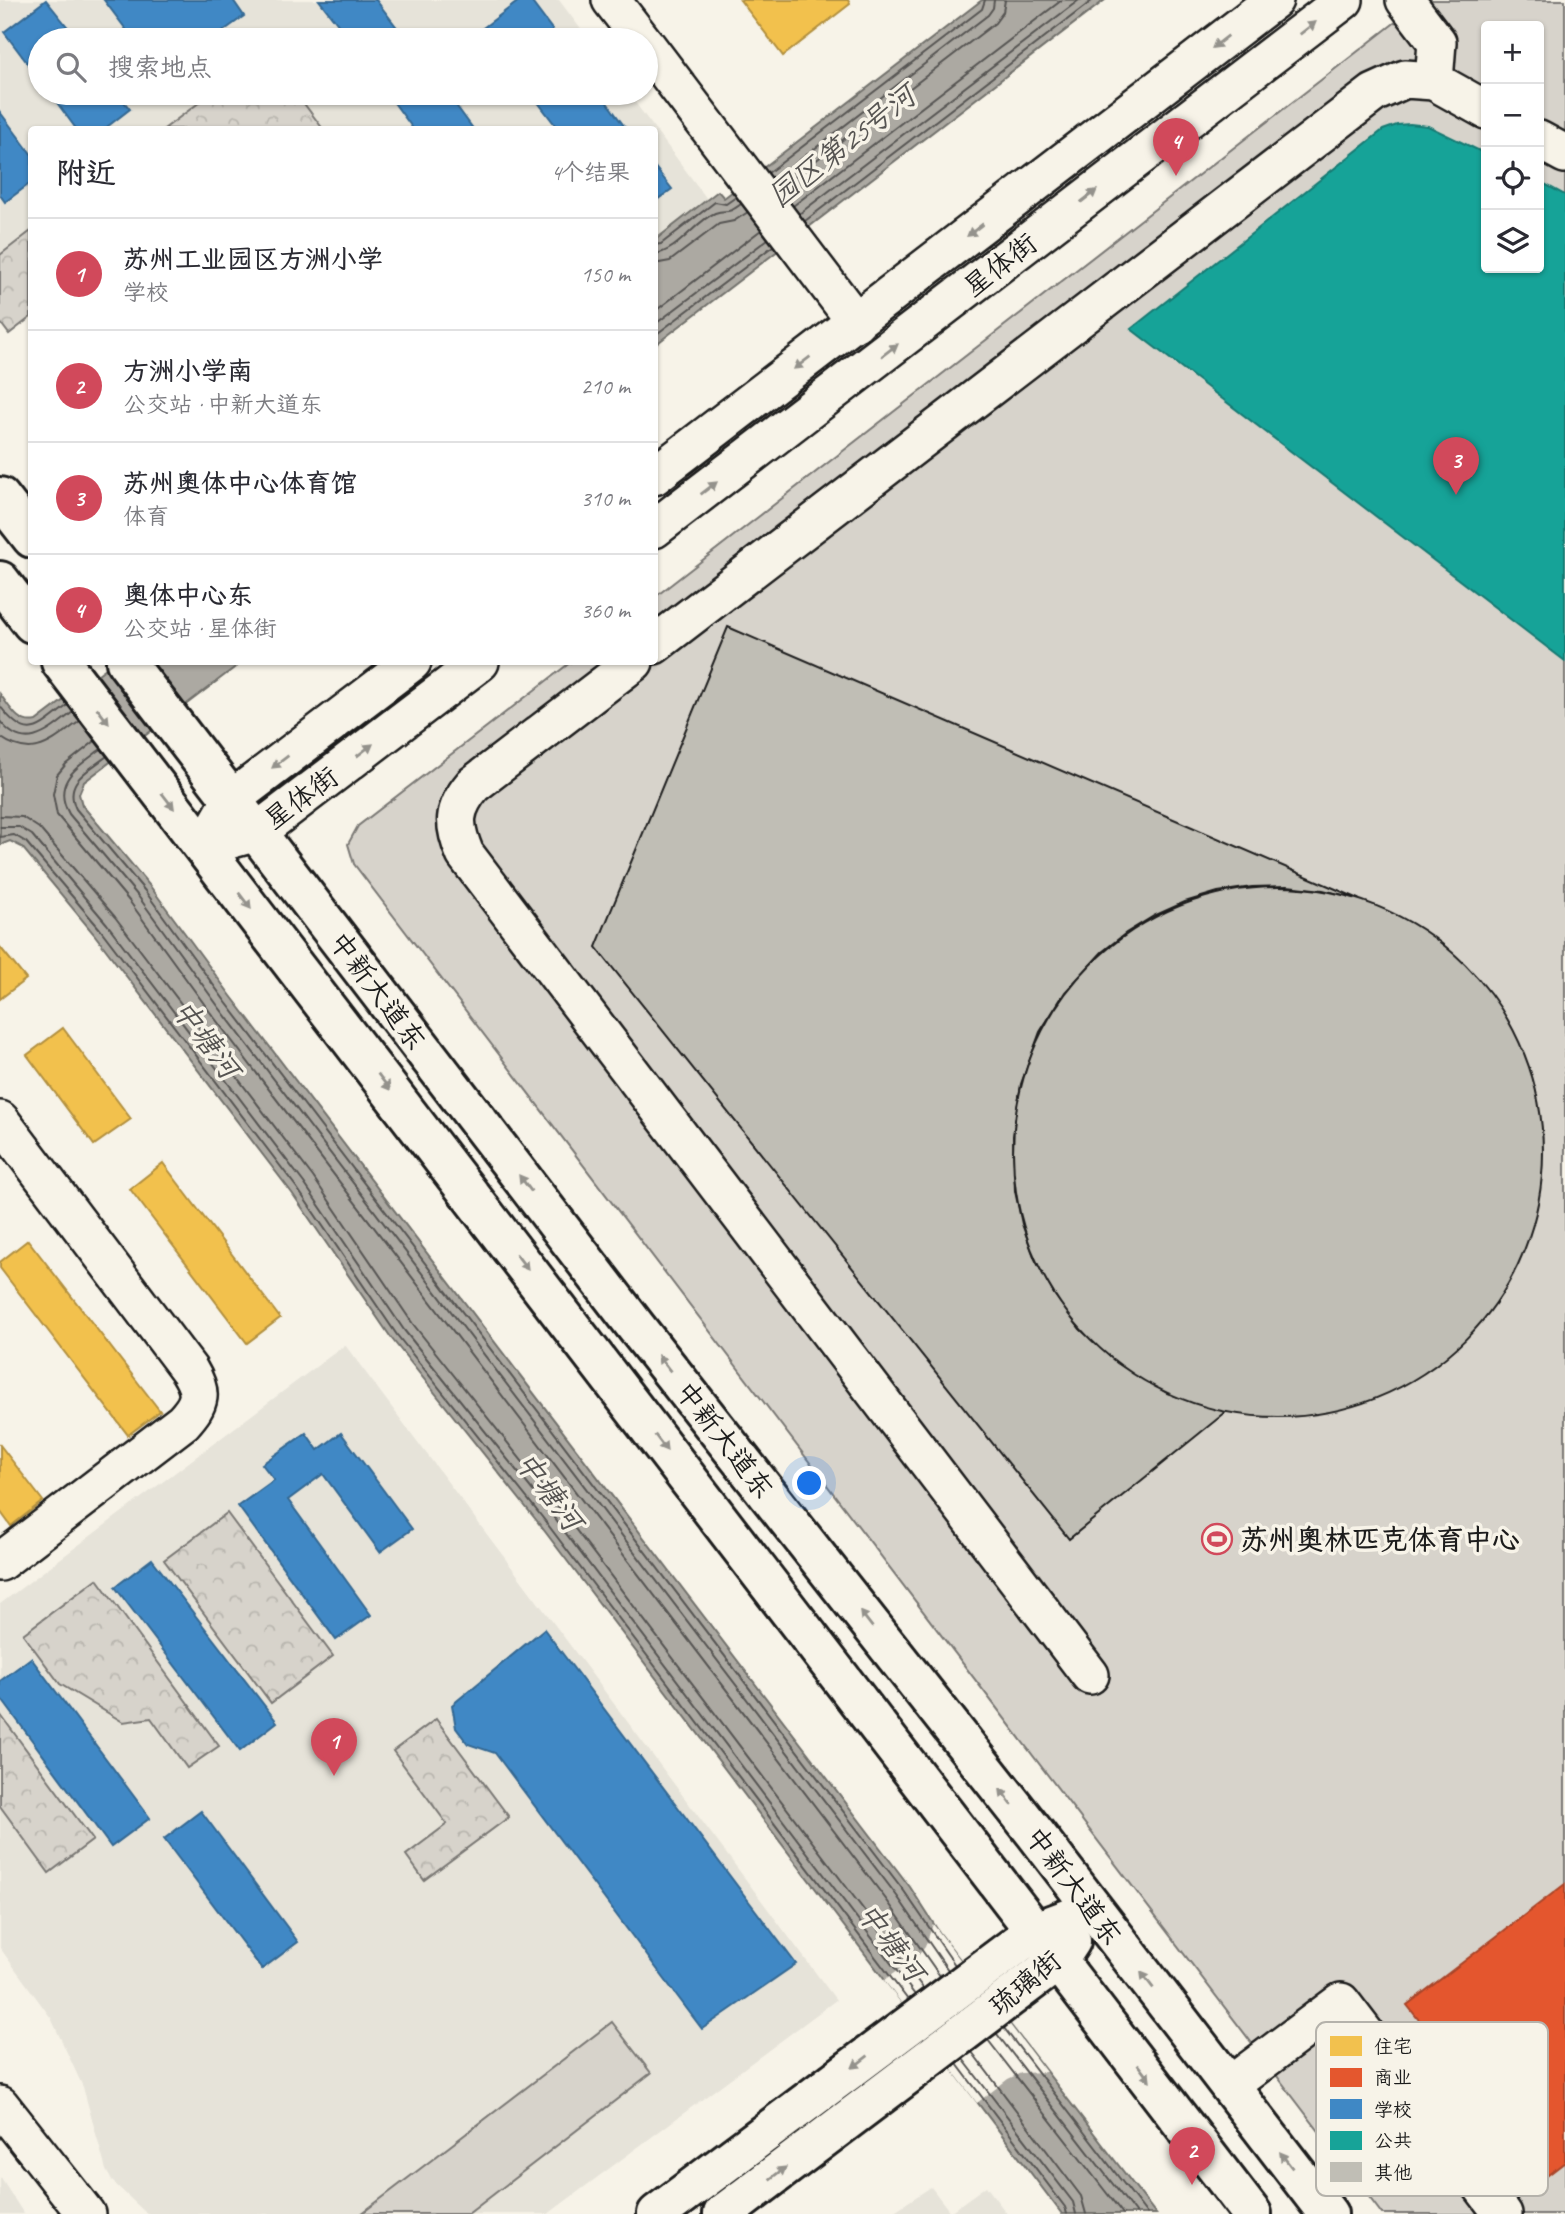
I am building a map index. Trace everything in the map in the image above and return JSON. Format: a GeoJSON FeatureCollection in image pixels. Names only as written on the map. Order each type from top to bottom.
{"type":"FeatureCollection","features":[{"type":"Feature","properties":{"kind":"main road"},"geometry":{"type":"LineString","coordinates":[[0,497],[28,533]]}},
{"type":"Feature","properties":{"kind":"main road"},"geometry":{"type":"LineString","coordinates":[[0,581],[28,618]]}},
{"type":"Feature","properties":{"kind":"main road","name":"中新大道东"},"geometry":{"type":"LineString","coordinates":[[128,665],[628,1316],[1035,1833],[1328,2214]]}},
{"type":"Feature","properties":{"kind":"main road","name":"中新大道东"},"geometry":{"type":"LineString","coordinates":[[67,669],[1252,2214]]}},
{"type":"Feature","properties":{"kind":"main road","name":"琉璃街"},"geometry":{"type":"LineString","coordinates":[[657,2214],[1035,1931],[1092,1910]]}},
{"type":"Feature","properties":{"kind":"main road","name":"琉璃街"},"geometry":{"type":"LineString","coordinates":[[723,2214],[1058,1961],[1092,1910]]}},
{"type":"Feature","properties":{"kind":"street"},"geometry":{"type":"LineString","coordinates":[[611,0],[633,28]]}},
{"type":"Feature","properties":{"kind":"street","name":"星体街"},"geometry":{"type":"LineString","coordinates":[[658,473],[1274,0]]}},
{"type":"Feature","properties":{"kind":"street","name":"星体街"},"geometry":{"type":"LineString","coordinates":[[658,526],[1344,0]]}},
{"type":"Feature","properties":{"kind":"street"},"geometry":{"type":"LineString","coordinates":[[1405,0],[1437,42],[1434,81]]}},
{"type":"Feature","properties":{"kind":"street"},"geometry":{"type":"LineString","coordinates":[[658,62],[856,322]]}},
{"type":"Feature","properties":{"kind":"street"},"geometry":{"type":"LineString","coordinates":[[658,642],[1374,93],[1405,79],[1434,81],[1481,107]]}},
{"type":"Feature","properties":{"kind":"street"},"geometry":{"type":"LineString","coordinates":[[1544,143],[1565,154]]}},
{"type":"Feature","properties":{"kind":"street","name":"星体街"},"geometry":{"type":"LineString","coordinates":[[204,847],[232,799],[408,665]]}},
{"type":"Feature","properties":{"kind":"street","name":"星体街"},"geometry":{"type":"LineString","coordinates":[[204,847],[257,832],[476,665]]}},
{"type":"Feature","properties":{"kind":"street"},"geometry":{"type":"LineString","coordinates":[[630,665],[473,785],[463,797],[456,823],[466,854],[1090,1675]]}},
{"type":"Feature","properties":{"kind":"street"},"geometry":{"type":"LineString","coordinates":[[0,1120],[199,1386],[198,1400],[183,1422],[0,1562]]}},
{"type":"Feature","properties":{"kind":"street"},"geometry":{"type":"LineString","coordinates":[[1228,2087],[1341,2002],[1356,2022]]}},
{"type":"Feature","properties":{"kind":"street"},"geometry":{"type":"LineString","coordinates":[[0,2105],[86,2214]]}},
{"type":"Feature","properties":{"kind":"street"},"geometry":{"type":"LineString","coordinates":[[1489,2196],[1503,2214]]}},
{"type":"Feature","properties":{"kind":"shaded area"},"geometry":{"type":"Polygon","coordinates":[[[0,0],[559,0],[580,28],[28,28],[28,105],[196,105],[168,126],[28,126],[28,233],[0,255],[0,0]]]}},
{"type":"Feature","properties":{"kind":"shaded area"},"geometry":{"type":"Polygon","coordinates":[[[305,105],[637,105],[653,126],[321,126],[305,105]]]}},
{"type":"Feature","properties":{"kind":"shaded area"},"geometry":{"type":"Polygon","coordinates":[[[658,133],[707,199],[658,238],[658,133]]]}},
{"type":"Feature","properties":{"kind":"shaded area"},"geometry":{"type":"Polygon","coordinates":[[[345,1345],[836,2000],[548,2214],[147,2214],[112,2181],[106,2170],[83,2087],[51,2018],[0,1948],[0,1604],[345,1345]]]}},
{"type":"Feature","properties":{"kind":"shaded area"},"geometry":{"type":"Polygon","coordinates":[[[0,2177],[24,2214],[0,2214],[0,2177]]]}},
{"type":"Feature","properties":{"kind":"shaded area"},"geometry":{"type":"Polygon","coordinates":[[[986,2186],[1007,2214],[890,2214],[931,2187],[950,2212],[986,2186]]]}},
{"type":"Feature","properties":{"kind":"green space","name":"苏州奥林匹克体育中心"},"geometry":{"type":"Polygon","coordinates":[[[1424,0],[1565,0],[1565,2214],[1382,2214],[1368,2196],[1548,2196],[1548,2022],[1316,2022],[1316,2127],[354,864],[348,844],[358,826],[567,665],[658,665],[658,595],[1424,0]]]}},
{"type":"Feature","properties":{"kind":"green space"},"geometry":{"type":"Polygon","coordinates":[[[196,105],[305,105],[321,126],[168,126],[196,105]]]}},
{"type":"Feature","properties":{"kind":"green space"},"geometry":{"type":"Polygon","coordinates":[[[28,233],[28,319],[9,334],[0,322],[0,255],[28,233]]]}},
{"type":"Feature","properties":{"kind":"green space"},"geometry":{"type":"Polygon","coordinates":[[[227,1513],[333,1656],[271,1703],[164,1560],[227,1513]]]}},
{"type":"Feature","properties":{"kind":"green space"},"geometry":{"type":"Polygon","coordinates":[[[97,1579],[219,1746],[187,1768],[151,1718],[123,1722],[60,1684],[23,1634],[97,1579]]]}},
{"type":"Feature","properties":{"kind":"green space"},"geometry":{"type":"Polygon","coordinates":[[[0,1714],[93,1840],[49,1873],[0,1806],[0,1714]]]}},
{"type":"Feature","properties":{"kind":"green space"},"geometry":{"type":"Polygon","coordinates":[[[436,1719],[509,1817],[424,1880],[406,1855],[447,1824],[393,1751],[436,1719]]]}},
{"type":"Feature","properties":{"kind":"green space"},"geometry":{"type":"Polygon","coordinates":[[[612,2022],[651,2073],[468,2214],[361,2214],[612,2022]]]}},
{"type":"Feature","properties":{"kind":"water","name":"园区第25号河"},"geometry":{"type":"Polygon","coordinates":[[[982,0],[1105,0],[658,343],[658,238],[718,191],[724,198],[982,0]]]}},
{"type":"Feature","properties":{"kind":"water","name":"中塘河"},"geometry":{"type":"Polygon","coordinates":[[[110,665],[238,665],[84,782],[79,794],[82,805],[150,886],[910,1887],[939,1932],[1156,2214],[1062,2214],[537,1521],[392,1339],[292,1193],[94,934],[22,847],[10,841],[0,845],[0,694],[19,718],[36,721],[110,665]]]}},
{"type":"Feature","properties":{"kind":"pier"},"geometry":{"type":"Polygon","coordinates":[[[933,1924],[1046,2072],[1021,2073],[1008,2079],[977,2103],[884,1980],[917,1957],[925,1947],[933,1924]]]}},
{"type":"Feature","properties":{"kind":"building: 住宅"},"geometry":{"type":"Polygon","coordinates":[[[740,0],[848,0],[850,4],[783,56],[740,0]]]}},
{"type":"Feature","properties":{"kind":"building: 住宅"},"geometry":{"type":"Polygon","coordinates":[[[0,947],[26,979],[0,999],[0,947]]]}},
{"type":"Feature","properties":{"kind":"building: 住宅"},"geometry":{"type":"Polygon","coordinates":[[[63,1028],[131,1119],[94,1145],[27,1055],[63,1028]]]}},
{"type":"Feature","properties":{"kind":"building: 住宅"},"geometry":{"type":"Polygon","coordinates":[[[163,1163],[280,1318],[247,1343],[130,1189],[163,1163]]]}},
{"type":"Feature","properties":{"kind":"building: 住宅"},"geometry":{"type":"Polygon","coordinates":[[[28,1240],[160,1411],[128,1435],[0,1268],[0,1262],[28,1240]]]}},
{"type":"Feature","properties":{"kind":"building: 住宅"},"geometry":{"type":"Polygon","coordinates":[[[0,1445],[43,1501],[11,1526],[0,1511],[0,1445]]]}},
{"type":"Feature","properties":{"kind":"building: 商业"},"geometry":{"type":"Polygon","coordinates":[[[1565,1884],[1565,2162],[1548,2175],[1548,2022],[1420,2022],[1407,2005],[1565,1884]]]}},
{"type":"Feature","properties":{"kind":"building: 学校"},"geometry":{"type":"Polygon","coordinates":[[[46,0],[68,28],[28,28],[28,64],[4,32],[46,0]]]}},
{"type":"Feature","properties":{"kind":"building: 学校"},"geometry":{"type":"Polygon","coordinates":[[[104,0],[233,0],[244,16],[228,28],[125,28],[104,0]]]}},
{"type":"Feature","properties":{"kind":"building: 学校"},"geometry":{"type":"Polygon","coordinates":[[[319,0],[376,0],[397,28],[341,28],[319,0]]]}},
{"type":"Feature","properties":{"kind":"building: 学校"},"geometry":{"type":"Polygon","coordinates":[[[520,0],[530,0],[551,28],[483,28],[520,0]]]}},
{"type":"Feature","properties":{"kind":"building: 学校"},"geometry":{"type":"Polygon","coordinates":[[[59,105],[127,105],[130,109],[108,126],[74,126],[59,105]]]}},
{"type":"Feature","properties":{"kind":"building: 学校"},"geometry":{"type":"Polygon","coordinates":[[[396,105],[456,105],[471,126],[411,126],[396,105]]]}},
{"type":"Feature","properties":{"kind":"building: 学校"},"geometry":{"type":"Polygon","coordinates":[[[540,105],[609,105],[624,126],[556,126],[540,105]]]}},
{"type":"Feature","properties":{"kind":"building: 学校"},"geometry":{"type":"Polygon","coordinates":[[[0,112],[28,150],[28,185],[5,202],[0,195],[0,112]]]}},
{"type":"Feature","properties":{"kind":"building: 学校"},"geometry":{"type":"Polygon","coordinates":[[[658,171],[672,189],[658,199],[658,171]]]}},
{"type":"Feature","properties":{"kind":"building: 学校"},"geometry":{"type":"Polygon","coordinates":[[[306,1433],[318,1450],[341,1433],[412,1529],[380,1552],[323,1474],[288,1500],[371,1615],[336,1640],[238,1506],[274,1480],[262,1464],[306,1433]]]}},
{"type":"Feature","properties":{"kind":"building: 学校"},"geometry":{"type":"Polygon","coordinates":[[[152,1559],[277,1722],[240,1751],[115,1587],[152,1559]]]}},
{"type":"Feature","properties":{"kind":"building: 学校"},"geometry":{"type":"Polygon","coordinates":[[[544,1629],[796,1964],[702,2029],[495,1753],[468,1744],[456,1728],[452,1705],[544,1629]]]}},
{"type":"Feature","properties":{"kind":"building: 学校"},"geometry":{"type":"Polygon","coordinates":[[[31,1658],[150,1818],[111,1847],[0,1697],[0,1681],[31,1658]]]}},
{"type":"Feature","properties":{"kind":"building: 学校"},"geometry":{"type":"Polygon","coordinates":[[[201,1811],[298,1942],[262,1969],[164,1839],[201,1811]]]}},
{"type":"Feature","properties":{"kind":"building: 公共"},"geometry":{"type":"Polygon","coordinates":[[[1397,125],[1428,126],[1481,152],[1481,273],[1544,273],[1544,184],[1565,195],[1565,661],[1131,329],[1383,130],[1397,125]]]}},
{"type":"Feature","properties":{"kind":"building: 其他"},"geometry":{"type":"Polygon","coordinates":[[[728,627],[1359,899],[1323,890],[1287,886],[1218,892],[1185,902],[1154,916],[1102,952],[1065,992],[1040,1032],[1021,1084],[1013,1136],[1015,1191],[1022,1224],[1035,1259],[1054,1294],[1080,1329],[1117,1363],[1167,1393],[1226,1412],[1069,1539],[596,947],[728,627]]]}},
{"type":"Feature","properties":{"kind":"building: 其他"},"geometry":{"type":"Polygon","coordinates":[[[1278,887],[1330,892],[1380,907],[1425,931],[1466,964],[1499,1005],[1523,1050],[1538,1100],[1543,1152],[1538,1204],[1523,1254],[1499,1299],[1466,1340],[1425,1373],[1380,1397],[1330,1412],[1278,1417],[1226,1412],[1176,1397],[1131,1373],[1090,1340],[1057,1299],[1033,1254],[1018,1204],[1013,1152],[1018,1100],[1033,1050],[1057,1005],[1090,964],[1131,931],[1176,907],[1226,892],[1278,887]]]}},
{"type":"Feature","properties":{"kind":"place","name":"奥体中心东"},"geometry":{"type":"Point","coordinates":[1176,176]}},
{"type":"Feature","properties":{"kind":"place","name":"苏州奥体中心体育馆"},"geometry":{"type":"Point","coordinates":[1456,495]}},
{"type":"Feature","properties":{"kind":"place","name":"苏州奥林匹克体育中心"},"geometry":{"type":"Point","coordinates":[1217,1539]}},
{"type":"Feature","properties":{"kind":"place","name":"苏州工业园区方洲小学"},"geometry":{"type":"Point","coordinates":[334,1776]}},
{"type":"Feature","properties":{"kind":"place","name":"方洲小学南"},"geometry":{"type":"Point","coordinates":[1192,2185]}}]}
